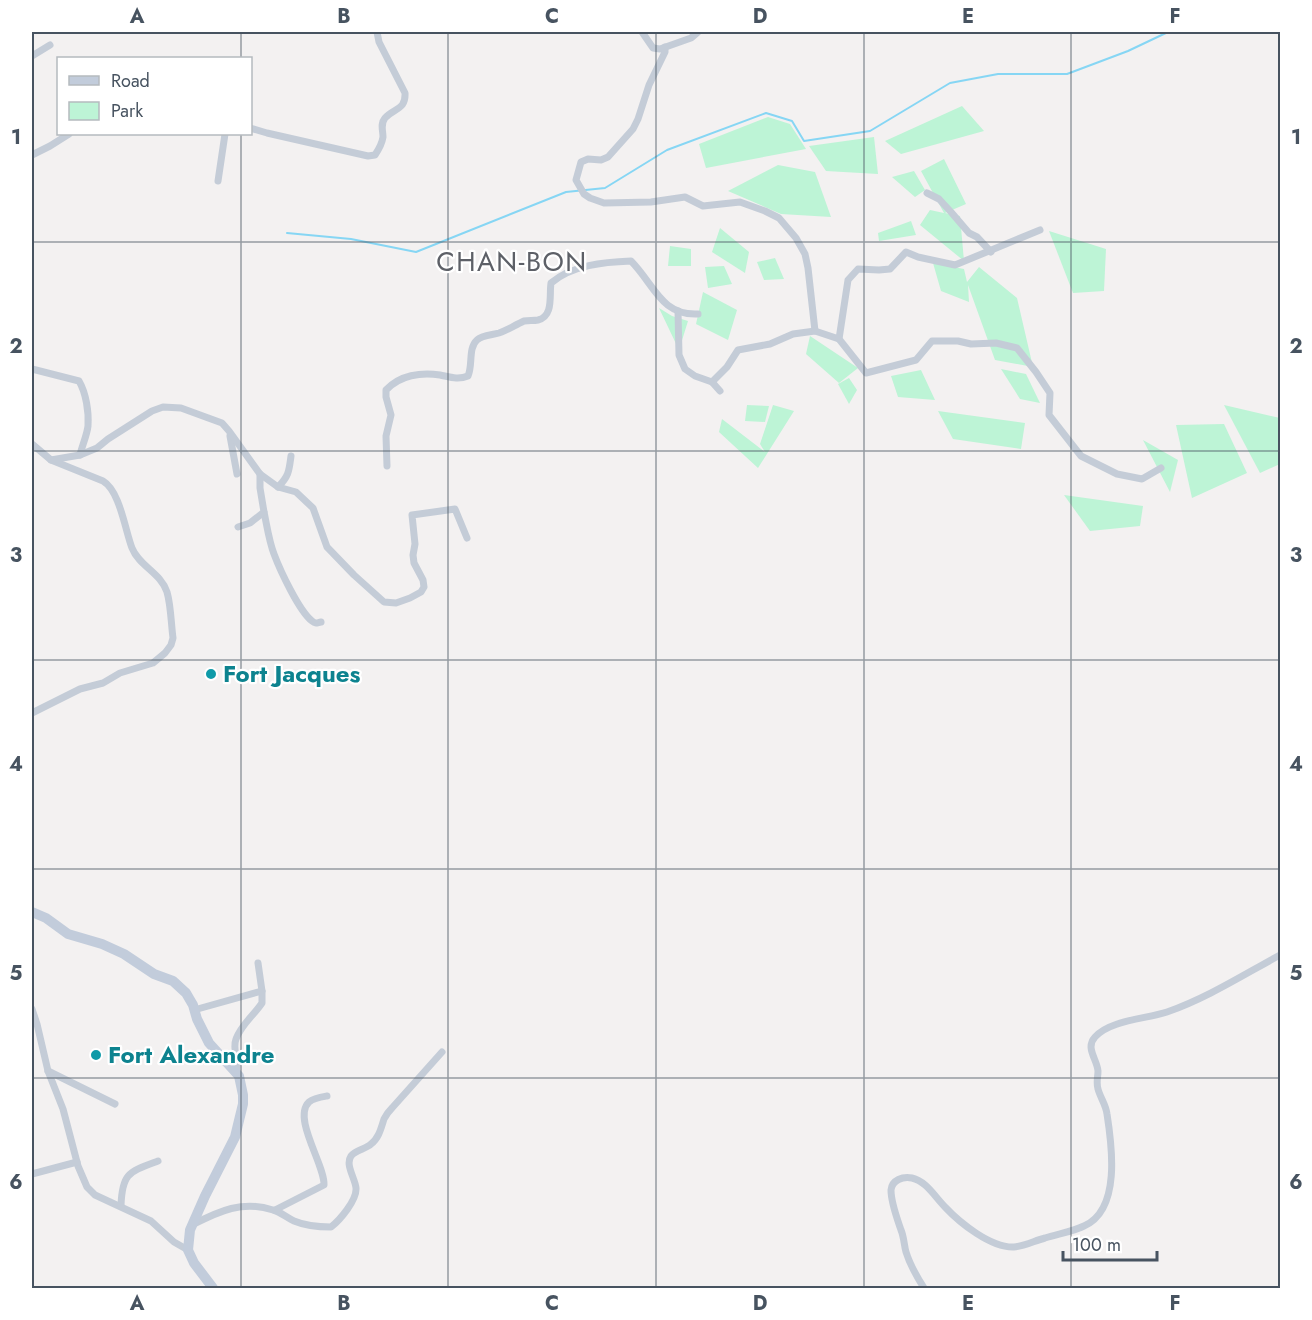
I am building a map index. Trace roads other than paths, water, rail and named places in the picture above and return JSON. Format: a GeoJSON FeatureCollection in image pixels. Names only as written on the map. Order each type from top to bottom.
{"type":"FeatureCollection","features":[{"type":"Feature","properties":{"kind":"street"},"geometry":{"type":"LineString","coordinates":[[252,129],[368,156],[375,155],[381,147],[383,137],[381,127],[384,119],[405,100],[405,93],[379,42],[377,32]]}},
{"type":"Feature","properties":{"kind":"street"},"geometry":{"type":"LineString","coordinates":[[642,32],[653,48],[660,49],[692,38],[698,32]]}},
{"type":"Feature","properties":{"kind":"street"},"geometry":{"type":"LineString","coordinates":[[32,56],[50,45]]}},
{"type":"Feature","properties":{"kind":"street"},"geometry":{"type":"LineString","coordinates":[[665,47],[665,52],[649,85],[633,129],[608,157],[581,162],[576,177],[579,187],[584,194],[604,203],[651,202],[685,197],[703,206],[740,202],[778,218],[796,238],[805,254],[815,331]]}},
{"type":"Feature","properties":{"kind":"street"},"geometry":{"type":"LineString","coordinates":[[32,155],[67,135]]}},
{"type":"Feature","properties":{"kind":"street"},"geometry":{"type":"LineString","coordinates":[[218,181],[225,135]]}},
{"type":"Feature","properties":{"kind":"street"},"geometry":{"type":"LineString","coordinates":[[927,194],[939,199],[969,233],[977,237],[991,252]]}},
{"type":"Feature","properties":{"kind":"street"},"geometry":{"type":"LineString","coordinates":[[839,339],[848,280],[858,269],[890,269],[906,252],[955,265],[1040,230]]}},
{"type":"Feature","properties":{"kind":"street"},"geometry":{"type":"LineString","coordinates":[[387,466],[386,436],[391,415],[386,390],[399,380],[420,373],[455,378],[468,376],[472,346],[476,340],[544,316],[551,302],[550,283],[557,278],[591,265],[631,261],[665,304],[686,315],[698,314]]}},
{"type":"Feature","properties":{"kind":"street"},"geometry":{"type":"LineString","coordinates":[[678,311],[679,355],[684,369],[712,382],[720,391]]}},
{"type":"Feature","properties":{"kind":"street"},"geometry":{"type":"LineString","coordinates":[[712,382],[727,368],[738,350],[770,344],[793,334],[815,331],[839,339],[866,373],[916,360],[932,341],[958,340],[971,344],[996,343],[1017,348],[1036,372],[1050,393],[1048,415],[1081,456],[1117,474],[1142,479],[1161,468]]}},
{"type":"Feature","properties":{"kind":"street"},"geometry":{"type":"LineString","coordinates":[[32,369],[79,381],[88,413],[88,427],[80,455]]}},
{"type":"Feature","properties":{"kind":"street"},"geometry":{"type":"LineString","coordinates":[[51,460],[80,455],[97,448],[146,414],[163,407],[181,408],[213,419],[222,423],[229,431],[260,474],[278,487],[296,492],[313,508],[327,547],[384,602],[396,603],[410,598],[421,592],[424,587],[414,563],[415,544],[411,515],[464,508]]}},
{"type":"Feature","properties":{"kind":"street"},"geometry":{"type":"LineString","coordinates":[[229,431],[237,474]]}},
{"type":"Feature","properties":{"kind":"street"},"geometry":{"type":"LineString","coordinates":[[32,444],[51,460],[108,484],[116,498],[133,551],[163,583],[167,592],[172,638],[171,645],[165,653],[153,663],[120,672],[104,683],[80,689],[32,713]]}},
{"type":"Feature","properties":{"kind":"street"},"geometry":{"type":"LineString","coordinates":[[278,487],[289,474],[291,456]]}},
{"type":"Feature","properties":{"kind":"street"},"geometry":{"type":"LineString","coordinates":[[260,474],[264,513],[274,554],[302,608],[311,620],[316,623],[321,622]]}},
{"type":"Feature","properties":{"kind":"street"},"geometry":{"type":"LineString","coordinates":[[455,509],[467,538]]}},
{"type":"Feature","properties":{"kind":"street"},"geometry":{"type":"LineString","coordinates":[[238,527],[250,523],[264,513]]}},
{"type":"Feature","properties":{"kind":"street"},"geometry":{"type":"LineString","coordinates":[[32,912],[46,918],[68,934],[102,944],[124,954],[154,974],[173,981],[186,993],[209,1043],[239,1076],[243,1104],[235,1137],[204,1196],[190,1230],[188,1250],[194,1263],[213,1288]]}},
{"type":"Feature","properties":{"kind":"street"},"geometry":{"type":"LineString","coordinates":[[924,1288],[912,1269],[906,1250],[891,1191],[896,1181],[907,1177],[922,1183],[946,1208],[971,1229],[996,1244],[1013,1247],[1024,1245],[1084,1226],[1095,1220],[1102,1211],[1110,1185],[1111,1158],[1107,1115],[1098,1089],[1096,1077],[1098,1070],[1091,1052],[1092,1041],[1096,1035],[1112,1026],[1165,1012],[1203,998],[1281,956]]}},
{"type":"Feature","properties":{"kind":"street"},"geometry":{"type":"LineString","coordinates":[[236,1072],[238,1066],[236,1039],[262,1003],[258,963]]}},
{"type":"Feature","properties":{"kind":"street"},"geometry":{"type":"LineString","coordinates":[[194,1010],[262,991]]}},
{"type":"Feature","properties":{"kind":"street"},"geometry":{"type":"LineString","coordinates":[[32,1009],[48,1071],[63,1109],[77,1162],[87,1187],[95,1195],[151,1221],[174,1242],[188,1250]]}},
{"type":"Feature","properties":{"kind":"street"},"geometry":{"type":"LineString","coordinates":[[192,1225],[218,1212],[237,1206],[274,1210],[294,1221],[310,1226],[331,1227],[338,1222],[354,1199],[357,1190],[349,1162],[351,1156],[374,1143],[385,1117],[442,1052]]}},
{"type":"Feature","properties":{"kind":"street"},"geometry":{"type":"LineString","coordinates":[[48,1071],[115,1104]]}},
{"type":"Feature","properties":{"kind":"street"},"geometry":{"type":"LineString","coordinates":[[274,1210],[324,1185],[309,1139],[305,1116],[306,1107],[312,1100],[327,1096]]}},
{"type":"Feature","properties":{"kind":"street"},"geometry":{"type":"LineString","coordinates":[[121,1206],[122,1189],[129,1174],[158,1161]]}},
{"type":"Feature","properties":{"kind":"street"},"geometry":{"type":"LineString","coordinates":[[32,1174],[77,1162]]}},
{"type":"Feature","properties":{"kind":"waterway"},"geometry":{"type":"LineString","coordinates":[[287,233],[351,239],[416,252],[566,192],[605,188],[667,150],[766,113],[792,121],[804,141],[870,131],[950,83],[998,74],[1067,74],[1128,51],[1168,32]]}},
{"type":"Feature","properties":{"kind":"place","name":"Fort Jacques"},"geometry":{"type":"Point","coordinates":[211,674]}},
{"type":"Feature","properties":{"kind":"place","name":"Fort Alexandre"},"geometry":{"type":"Point","coordinates":[96,1055]}},
{"type":"Feature","properties":{"kind":"district","name":"CHAN-BON"},"geometry":{"type":"Point","coordinates":[512,262]}}]}
